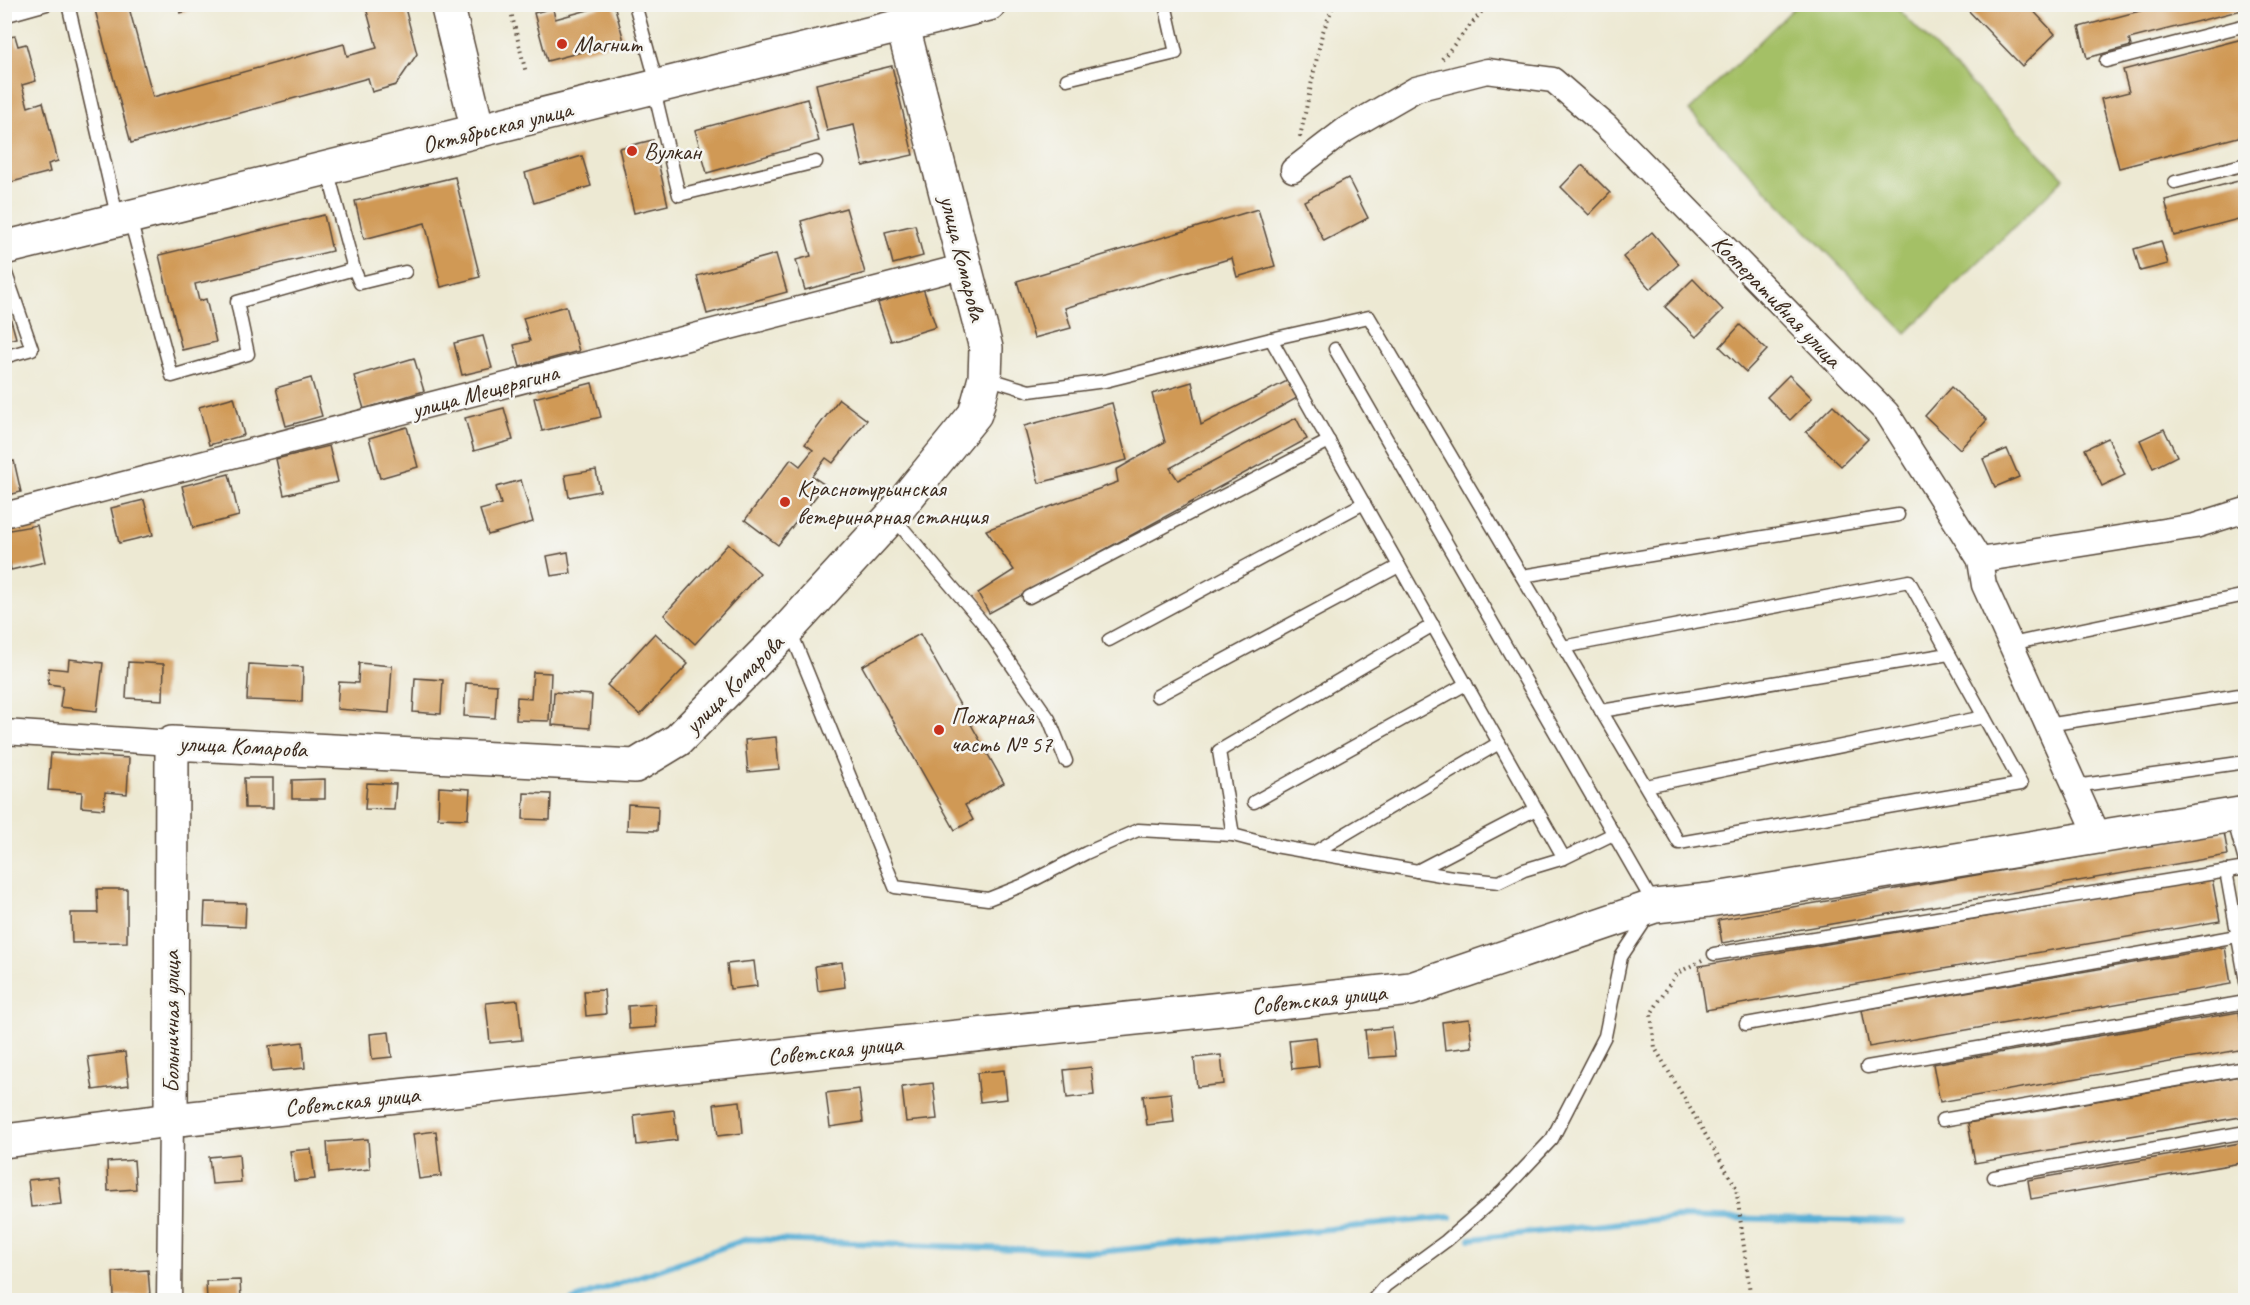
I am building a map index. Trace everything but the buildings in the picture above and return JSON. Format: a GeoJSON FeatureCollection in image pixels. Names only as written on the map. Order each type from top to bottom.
{"type":"FeatureCollection","features":[{"type":"Feature","properties":{"kind":"main road"},"geometry":{"type":"LineString","coordinates":[[447,4],[478,131]]}},
{"type":"Feature","properties":{"kind":"main road","name":"Октябрьская улица"},"geometry":{"type":"LineString","coordinates":[[4,248],[989,4]]}},
{"type":"Feature","properties":{"kind":"main road","name":"улица Комарова"},"geometry":{"type":"LineString","coordinates":[[172,743],[635,766],[678,740],[789,628],[892,516],[975,414],[985,378],[986,348],[903,27]]}},
{"type":"Feature","properties":{"kind":"main road","name":"Больничная улица"},"geometry":{"type":"LineString","coordinates":[[171,1120],[172,743]]}},
{"type":"Feature","properties":{"kind":"main road","name":"Советская улица"},"geometry":{"type":"LineString","coordinates":[[4,1141],[171,1120],[1411,989],[1654,906],[1709,900],[2239,814]]}},
{"type":"Feature","properties":{"kind":"street","name":"Кооперативная улица"},"geometry":{"type":"LineString","coordinates":[[1293,170],[1345,130],[1416,89],[1487,71],[1553,80],[1605,124],[1887,413],[1980,560]]}},
{"type":"Feature","properties":{"kind":"street","name":"улица Мещерягина"},"geometry":{"type":"LineString","coordinates":[[4,515],[965,266]]}},
{"type":"Feature","properties":{"kind":"street"},"geometry":{"type":"LineString","coordinates":[[2098,837],[1984,585],[1980,560],[2195,526],[2246,510]]}},
{"type":"Feature","properties":{"kind":"street","name":"улица Комарова"},"geometry":{"type":"LineString","coordinates":[[4,732],[172,743]]}},
{"type":"Feature","properties":{"kind":"street","name":"Больничная улица"},"geometry":{"type":"LineString","coordinates":[[169,1300],[171,1120]]}},
{"type":"Feature","properties":{"kind":"lane"},"geometry":{"type":"LineString","coordinates":[[4,16],[47,4]]}},
{"type":"Feature","properties":{"kind":"lane"},"geometry":{"type":"LineString","coordinates":[[68,4],[123,218],[171,376],[248,354],[237,302],[354,269]]}},
{"type":"Feature","properties":{"kind":"lane"},"geometry":{"type":"LineString","coordinates":[[635,4],[679,195],[816,162]]}},
{"type":"Feature","properties":{"kind":"lane"},"geometry":{"type":"LineString","coordinates":[[1066,79],[1176,53],[1165,4]]}},
{"type":"Feature","properties":{"kind":"lane"},"geometry":{"type":"LineString","coordinates":[[2106,61],[2246,25]]}},
{"type":"Feature","properties":{"kind":"lane"},"geometry":{"type":"LineString","coordinates":[[2175,182],[2246,164]]}},
{"type":"Feature","properties":{"kind":"lane"},"geometry":{"type":"LineString","coordinates":[[327,168],[354,269],[360,283],[405,272]]}},
{"type":"Feature","properties":{"kind":"lane"},"geometry":{"type":"LineString","coordinates":[[4,268],[32,349],[4,357]]}},
{"type":"Feature","properties":{"kind":"lane"},"geometry":{"type":"LineString","coordinates":[[985,378],[1029,391],[1105,381],[1369,317],[1679,843],[2021,784],[1908,581],[1563,646]]}},
{"type":"Feature","properties":{"kind":"lane"},"geometry":{"type":"LineString","coordinates":[[1271,339],[1564,858]]}},
{"type":"Feature","properties":{"kind":"lane"},"geometry":{"type":"LineString","coordinates":[[1335,349],[1654,906],[1622,957],[1605,1036],[1552,1139],[1502,1192],[1446,1241],[1385,1286],[1373,1300]]}},
{"type":"Feature","properties":{"kind":"lane"},"geometry":{"type":"LineString","coordinates":[[1029,597],[1329,441]]}},
{"type":"Feature","properties":{"kind":"lane"},"geometry":{"type":"LineString","coordinates":[[1109,640],[1364,503]]}},
{"type":"Feature","properties":{"kind":"lane"},"geometry":{"type":"LineString","coordinates":[[1522,576],[1898,515]]}},
{"type":"Feature","properties":{"kind":"lane"},"geometry":{"type":"LineString","coordinates":[[892,516],[982,622],[1049,719],[1066,761]]}},
{"type":"Feature","properties":{"kind":"lane"},"geometry":{"type":"LineString","coordinates":[[1157,696],[1399,566]]}},
{"type":"Feature","properties":{"kind":"lane"},"geometry":{"type":"LineString","coordinates":[[2011,644],[2246,595]]}},
{"type":"Feature","properties":{"kind":"lane"},"geometry":{"type":"LineString","coordinates":[[1233,835],[1219,751],[1432,625]]}},
{"type":"Feature","properties":{"kind":"lane"},"geometry":{"type":"LineString","coordinates":[[789,628],[895,887],[988,899],[1026,884],[1086,852],[1138,830],[1233,835],[1313,853],[1452,877],[1499,882],[1524,870],[1564,858],[1613,834]]}},
{"type":"Feature","properties":{"kind":"lane"},"geometry":{"type":"LineString","coordinates":[[1601,711],[1949,654]]}},
{"type":"Feature","properties":{"kind":"lane"},"geometry":{"type":"LineString","coordinates":[[1254,802],[1466,684]]}},
{"type":"Feature","properties":{"kind":"lane"},"geometry":{"type":"LineString","coordinates":[[2047,725],[2246,694]]}},
{"type":"Feature","properties":{"kind":"lane"},"geometry":{"type":"LineString","coordinates":[[1646,786],[1984,717]]}},
{"type":"Feature","properties":{"kind":"lane"},"geometry":{"type":"LineString","coordinates":[[1313,853],[1499,743]]}},
{"type":"Feature","properties":{"kind":"lane"},"geometry":{"type":"LineString","coordinates":[[2075,786],[2246,762]]}},
{"type":"Feature","properties":{"kind":"lane"},"geometry":{"type":"LineString","coordinates":[[1417,871],[1536,809]]}},
{"type":"Feature","properties":{"kind":"lane"},"geometry":{"type":"LineString","coordinates":[[1714,954],[2246,867],[2239,814]]}},
{"type":"Feature","properties":{"kind":"lane"},"geometry":{"type":"LineString","coordinates":[[2226,871],[2246,982]]}},
{"type":"Feature","properties":{"kind":"lane"},"geometry":{"type":"LineString","coordinates":[[1746,1024],[2237,936]]}},
{"type":"Feature","properties":{"kind":"lane"},"geometry":{"type":"LineString","coordinates":[[1868,1067],[2246,1002]]}},
{"type":"Feature","properties":{"kind":"lane"},"geometry":{"type":"LineString","coordinates":[[1942,1120],[2246,1068]]}},
{"type":"Feature","properties":{"kind":"lane"},"geometry":{"type":"LineString","coordinates":[[1994,1177],[2246,1132]]}},
{"type":"Feature","properties":{"kind":"path"},"geometry":{"type":"LineString","coordinates":[[508,4],[526,73]]}},
{"type":"Feature","properties":{"kind":"path"},"geometry":{"type":"LineString","coordinates":[[1293,170],[1322,34],[1334,4]]}},
{"type":"Feature","properties":{"kind":"path"},"geometry":{"type":"LineString","coordinates":[[1416,89],[1488,4]]}},
{"type":"Feature","properties":{"kind":"path"},"geometry":{"type":"LineString","coordinates":[[1714,954],[1676,974],[1651,1014],[1655,1048],[1736,1186],[1751,1300]]}},
{"type":"Feature","properties":{"kind":"green space"},"geometry":{"type":"Polygon","coordinates":[[[1797,5],[1894,5],[2064,178],[1906,333],[1689,111],[1797,5]]]}},
{"type":"Feature","properties":{"kind":"waterway"},"geometry":{"type":"LineString","coordinates":[[572,1300],[747,1239],[1098,1252],[1450,1217]]}},
{"type":"Feature","properties":{"kind":"waterway"},"geometry":{"type":"LineString","coordinates":[[1470,1239],[1678,1217],[1903,1222]]}},
{"type":"Feature","properties":{"kind":"place","name":"Магнит"},"geometry":{"type":"Point","coordinates":[562,44]}},
{"type":"Feature","properties":{"kind":"place","name":"Вулкан"},"geometry":{"type":"Point","coordinates":[632,151]}},
{"type":"Feature","properties":{"kind":"place","name":"Краснотурьинская ветеринарная станция"},"geometry":{"type":"Point","coordinates":[785,502]}},
{"type":"Feature","properties":{"kind":"place","name":"Пожарная часть № 57"},"geometry":{"type":"Point","coordinates":[939,730]}}]}
